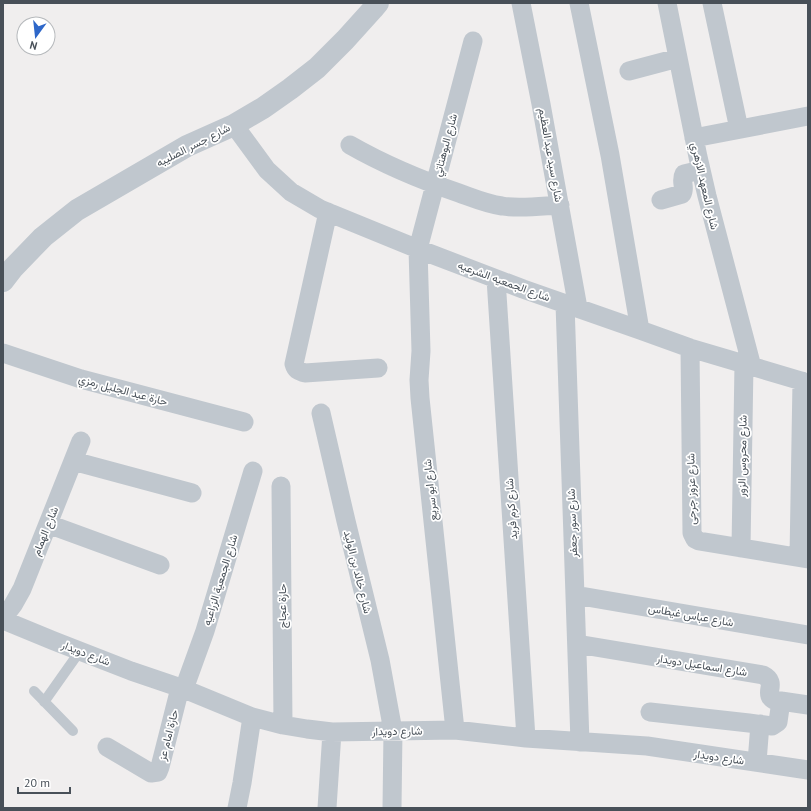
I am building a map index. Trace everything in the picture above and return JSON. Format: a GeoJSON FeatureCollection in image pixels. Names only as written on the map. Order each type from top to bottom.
{"type":"FeatureCollection","features":[{"type":"Feature","properties":{"kind":"street","name":"شارع سيد عبد العظيم"},"geometry":{"type":"LineString","coordinates":[[521,3],[560,205],[572,306]]}},
{"type":"Feature","properties":{"kind":"street"},"geometry":{"type":"LineString","coordinates":[[579,3],[610,155],[640,330]]}},
{"type":"Feature","properties":{"kind":"street","name":"شارع المعهد الازهري"},"geometry":{"type":"LineString","coordinates":[[667,3],[701,170],[748,365]]}},
{"type":"Feature","properties":{"kind":"street"},"geometry":{"type":"LineString","coordinates":[[712,3],[739,129]]}},
{"type":"Feature","properties":{"kind":"street","name":"شارع جسر الصليبه"},"geometry":{"type":"LineString","coordinates":[[3,281],[13,268],[43,237],[77,210],[180,150],[234,125],[263,108],[284,93],[317,68],[345,40],[373,5]]}},
{"type":"Feature","properties":{"kind":"street","name":"شارع البوهتاتي"},"geometry":{"type":"LineString","coordinates":[[418,249],[473,41]]}},
{"type":"Feature","properties":{"kind":"street"},"geometry":{"type":"LineString","coordinates":[[629,71],[678,58]]}},
{"type":"Feature","properties":{"kind":"street"},"geometry":{"type":"LineString","coordinates":[[694,138],[808,116]]}},
{"type":"Feature","properties":{"kind":"street","name":"شارع الجمعيه الشرعيه"},"geometry":{"type":"LineString","coordinates":[[234,125],[267,170],[291,192],[320,209],[418,249],[523,289],[690,348],[805,382]]}},
{"type":"Feature","properties":{"kind":"street"},"geometry":{"type":"LineString","coordinates":[[350,145],[400,170],[493,205],[512,207],[560,205]]}},
{"type":"Feature","properties":{"kind":"street"},"geometry":{"type":"LineString","coordinates":[[661,200],[682,194],[684,192],[682,179],[684,174],[701,170]]}},
{"type":"Feature","properties":{"kind":"street"},"geometry":{"type":"LineString","coordinates":[[328,212],[294,364],[295,368],[305,373],[378,368]]}},
{"type":"Feature","properties":{"kind":"street","name":"شارع ابو سريع"},"geometry":{"type":"LineString","coordinates":[[418,249],[421,351],[420,398],[455,730]]}},
{"type":"Feature","properties":{"kind":"street","name":"شارع كرم فريد"},"geometry":{"type":"LineString","coordinates":[[496,279],[526,738]]}},
{"type":"Feature","properties":{"kind":"street","name":"شارع سور جعفر"},"geometry":{"type":"LineString","coordinates":[[572,306],[575,595],[580,742]]}},
{"type":"Feature","properties":{"kind":"street","name":"شارع عزوز جرحى"},"geometry":{"type":"LineString","coordinates":[[690,348],[692,533],[694,539],[803,558]]}},
{"type":"Feature","properties":{"kind":"street","name":"حارة عبد الجليل رمزي"},"geometry":{"type":"LineString","coordinates":[[3,353],[81,379],[244,422]]}},
{"type":"Feature","properties":{"kind":"street","name":"شارع محروس الزور"},"geometry":{"type":"LineString","coordinates":[[741,548],[748,365]]}},
{"type":"Feature","properties":{"kind":"street"},"geometry":{"type":"LineString","coordinates":[[803,558],[805,382]]}},
{"type":"Feature","properties":{"kind":"street","name":"شارع خالد بن الوليد"},"geometry":{"type":"LineString","coordinates":[[321,413],[380,660],[393,731],[392,808]]}},
{"type":"Feature","properties":{"kind":"street","name":"شارع الهمام"},"geometry":{"type":"LineString","coordinates":[[3,619],[22,589],[81,441]]}},
{"type":"Feature","properties":{"kind":"street"},"geometry":{"type":"LineString","coordinates":[[73,461],[192,493]]}},
{"type":"Feature","properties":{"kind":"street","name":"شارع الجمعية الزراعيه"},"geometry":{"type":"LineString","coordinates":[[182,688],[205,631],[253,471]]}},
{"type":"Feature","properties":{"kind":"street","name":"حارة عجاج"},"geometry":{"type":"LineString","coordinates":[[281,486],[283,725]]}},
{"type":"Feature","properties":{"kind":"street"},"geometry":{"type":"LineString","coordinates":[[48,524],[160,565]]}},
{"type":"Feature","properties":{"kind":"street","name":"شارع عباس غيطاس"},"geometry":{"type":"LineString","coordinates":[[575,595],[808,635]]}},
{"type":"Feature","properties":{"kind":"street","name":"شارع دويدار"},"geometry":{"type":"LineString","coordinates":[[3,619],[54,641],[131,671],[182,688],[252,717],[283,725],[332,732],[455,730],[526,738],[647,746],[808,770]]}},
{"type":"Feature","properties":{"kind":"street","name":"شارع اسماعيل دويدار"},"geometry":{"type":"LineString","coordinates":[[577,644],[763,675],[768,677],[771,682],[769,696],[781,701]]}},
{"type":"Feature","properties":{"kind":"street","name":"حارة امام عز"},"geometry":{"type":"LineString","coordinates":[[107,747],[151,773],[158,772],[182,688]]}},
{"type":"Feature","properties":{"kind":"street"},"geometry":{"type":"LineString","coordinates":[[650,712],[772,726],[778,722],[781,701],[808,705]]}},
{"type":"Feature","properties":{"kind":"street"},"geometry":{"type":"LineString","coordinates":[[237,808],[252,717]]}},
{"type":"Feature","properties":{"kind":"street"},"geometry":{"type":"LineString","coordinates":[[757,762],[760,724]]}},
{"type":"Feature","properties":{"kind":"street"},"geometry":{"type":"LineString","coordinates":[[327,808],[332,732]]}},
{"type":"Feature","properties":{"kind":"lane"},"geometry":{"type":"LineString","coordinates":[[44,702],[80,651]]}},
{"type":"Feature","properties":{"kind":"lane"},"geometry":{"type":"LineString","coordinates":[[34,691],[73,731]]}}]}
